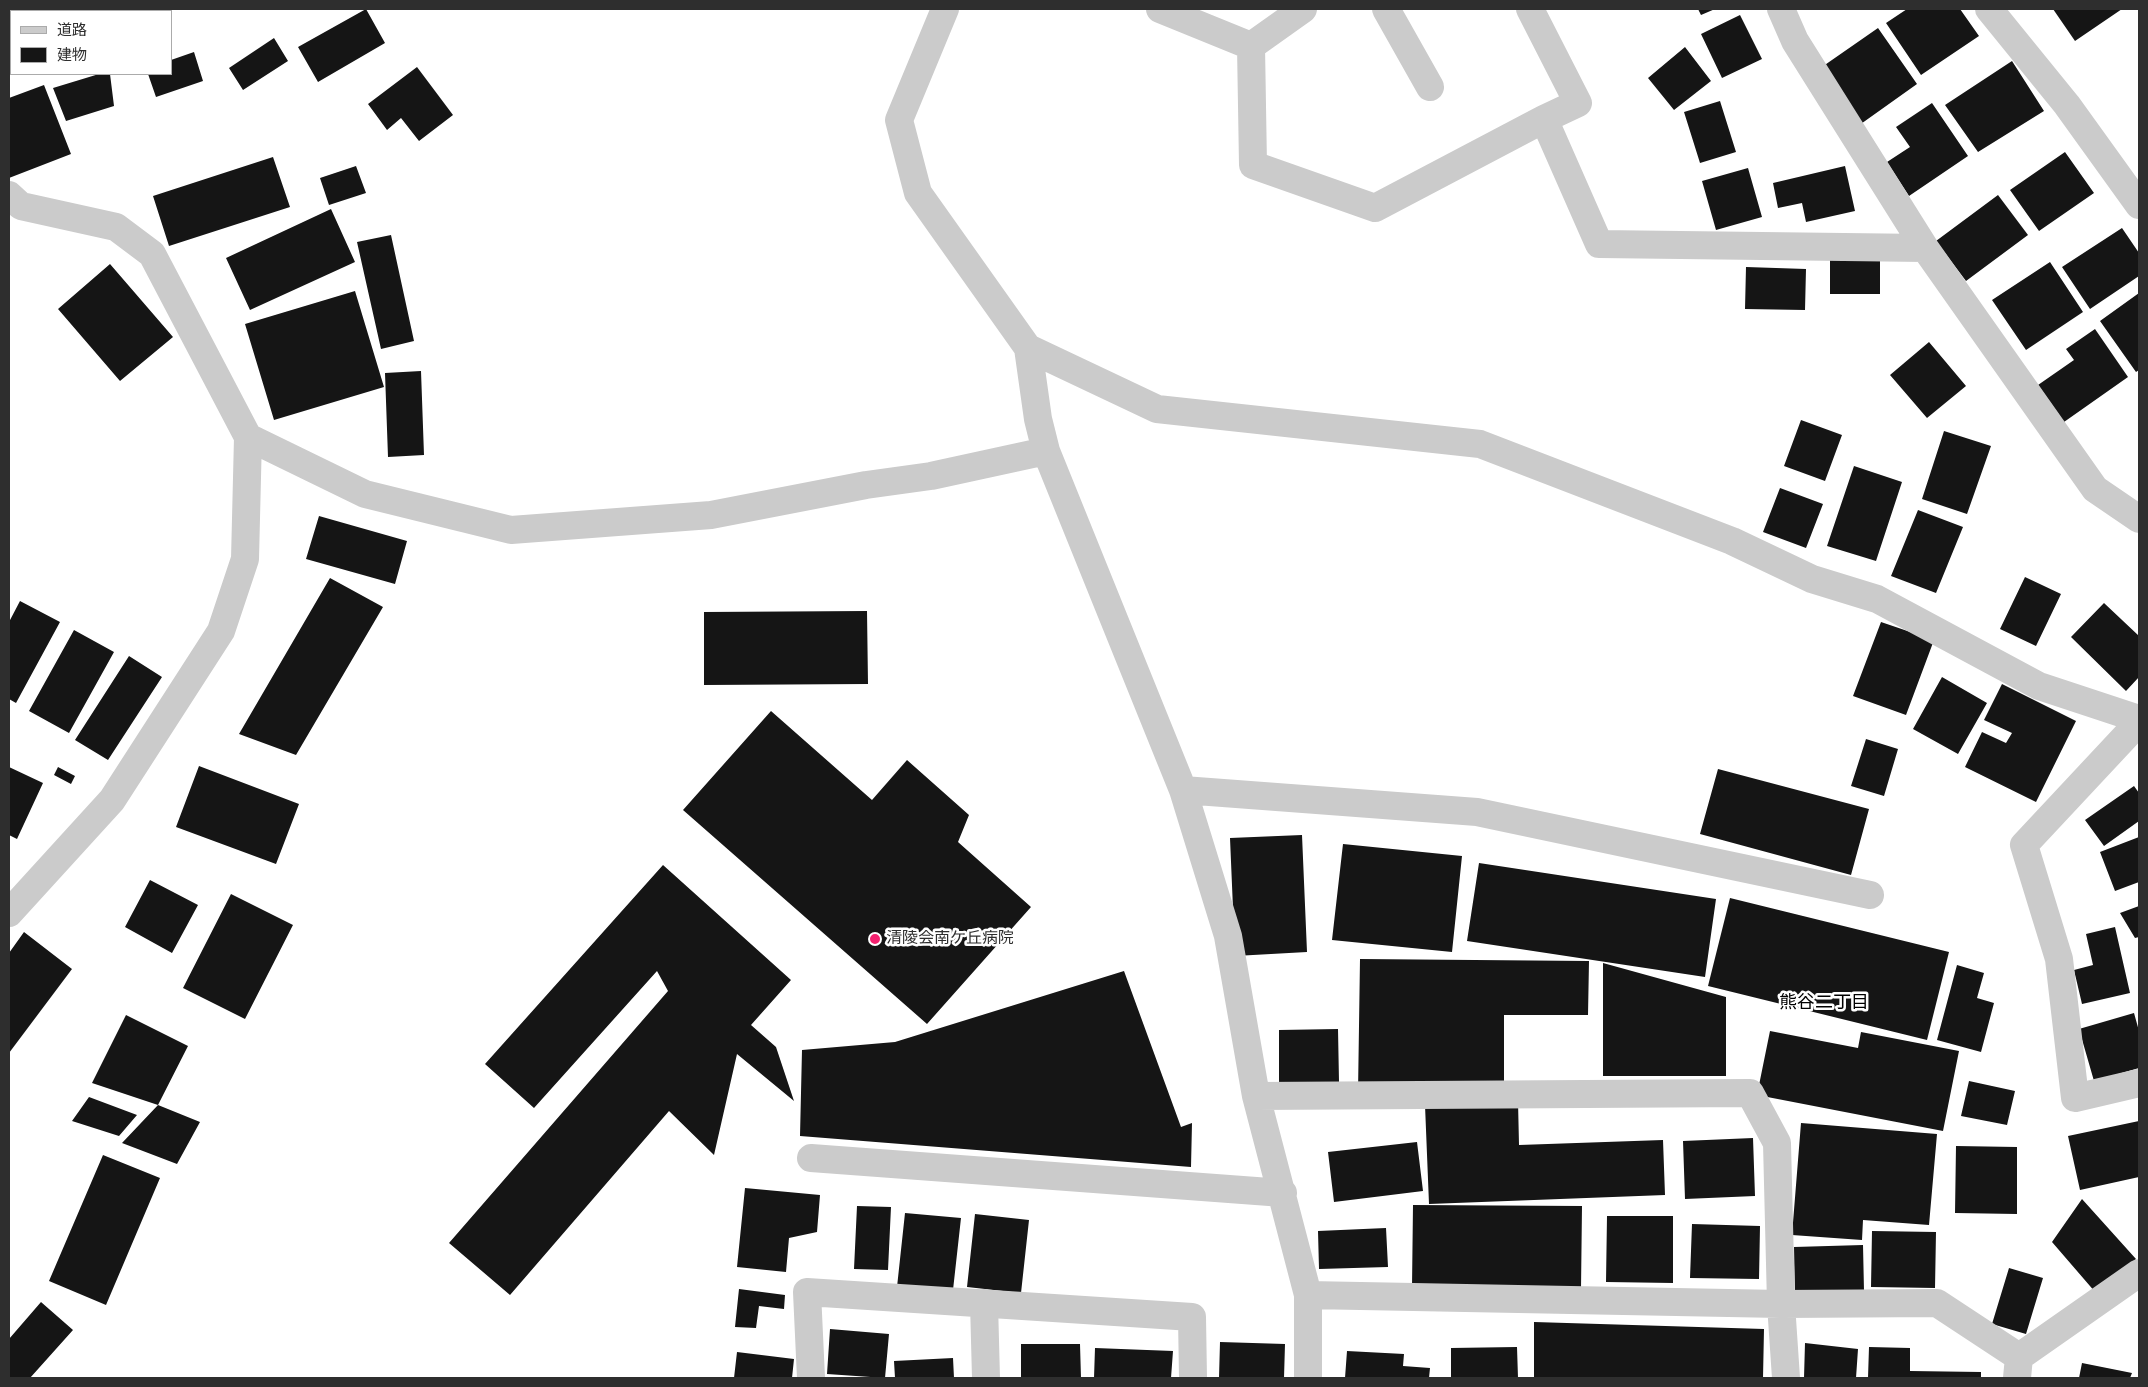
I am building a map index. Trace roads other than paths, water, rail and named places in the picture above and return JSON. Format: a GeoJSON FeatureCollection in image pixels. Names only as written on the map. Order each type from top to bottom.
{"type":"FeatureCollection","features":[{"type":"Feature","properties":{"kind":"street"},"geometry":{"type":"LineString","coordinates":[[945,9],[900,120],[918,193],[1028,348],[1038,419],[1046,451],[1183,790],[1228,936],[1256,1096],[1283,1193],[1308,1295],[1308,1378]]}},
{"type":"Feature","properties":{"kind":"street"},"geometry":{"type":"LineString","coordinates":[[1160,9],[1251,46]]}},
{"type":"Feature","properties":{"kind":"street"},"geometry":{"type":"LineString","coordinates":[[1251,46],[1303,9]]}},
{"type":"Feature","properties":{"kind":"street"},"geometry":{"type":"LineString","coordinates":[[1386,9],[1430,87]]}},
{"type":"Feature","properties":{"kind":"street"},"geometry":{"type":"LineString","coordinates":[[1251,46],[1253,165],[1375,208],[1578,103],[1530,9]]}},
{"type":"Feature","properties":{"kind":"street"},"geometry":{"type":"LineString","coordinates":[[1781,9],[1795,41],[1925,248],[2095,489],[2139,519]]}},
{"type":"Feature","properties":{"kind":"street"},"geometry":{"type":"LineString","coordinates":[[1989,9],[2067,105],[2139,205]]}},
{"type":"Feature","properties":{"kind":"street"},"geometry":{"type":"LineString","coordinates":[[1544,119],[1598,244],[1925,248]]}},
{"type":"Feature","properties":{"kind":"street"},"geometry":{"type":"LineString","coordinates":[[9,195],[21,206],[116,227],[152,254],[248,437],[245,558],[220,631],[112,800],[9,913]]}},
{"type":"Feature","properties":{"kind":"street"},"geometry":{"type":"LineString","coordinates":[[1028,348],[1157,409],[1480,444],[1732,542],[1812,579],[1878,599],[2039,686],[2139,721],[2024,846],[2059,959],[2075,1098],[2139,1083]]}},
{"type":"Feature","properties":{"kind":"street"},"geometry":{"type":"LineString","coordinates":[[248,437],[365,494],[511,530],[711,515],[866,484],[931,476],[1046,451]]}},
{"type":"Feature","properties":{"kind":"street"},"geometry":{"type":"LineString","coordinates":[[1183,790],[1477,812],[1870,895]]}},
{"type":"Feature","properties":{"kind":"street"},"geometry":{"type":"LineString","coordinates":[[1256,1096],[1750,1093],[1777,1143],[1781,1304],[1786,1378]]}},
{"type":"Feature","properties":{"kind":"street"},"geometry":{"type":"LineString","coordinates":[[811,1158],[1283,1193]]}},
{"type":"Feature","properties":{"kind":"street"},"geometry":{"type":"LineString","coordinates":[[1308,1295],[1781,1304],[1937,1303],[2018,1367],[2139,1273]]}},
{"type":"Feature","properties":{"kind":"street"},"geometry":{"type":"LineString","coordinates":[[811,1378],[807,1292],[1192,1317],[1193,1378]]}},
{"type":"Feature","properties":{"kind":"street"},"geometry":{"type":"LineString","coordinates":[[984,1303],[986,1378]]}},
{"type":"Feature","properties":{"kind":"place","name":"清陵会南ケ丘病院"},"geometry":{"type":"Point","coordinates":[875,939]}},
{"type":"Feature","properties":{"kind":"district","name":"熊谷二丁目"},"geometry":{"type":"Point","coordinates":[1824,1004]}}]}
